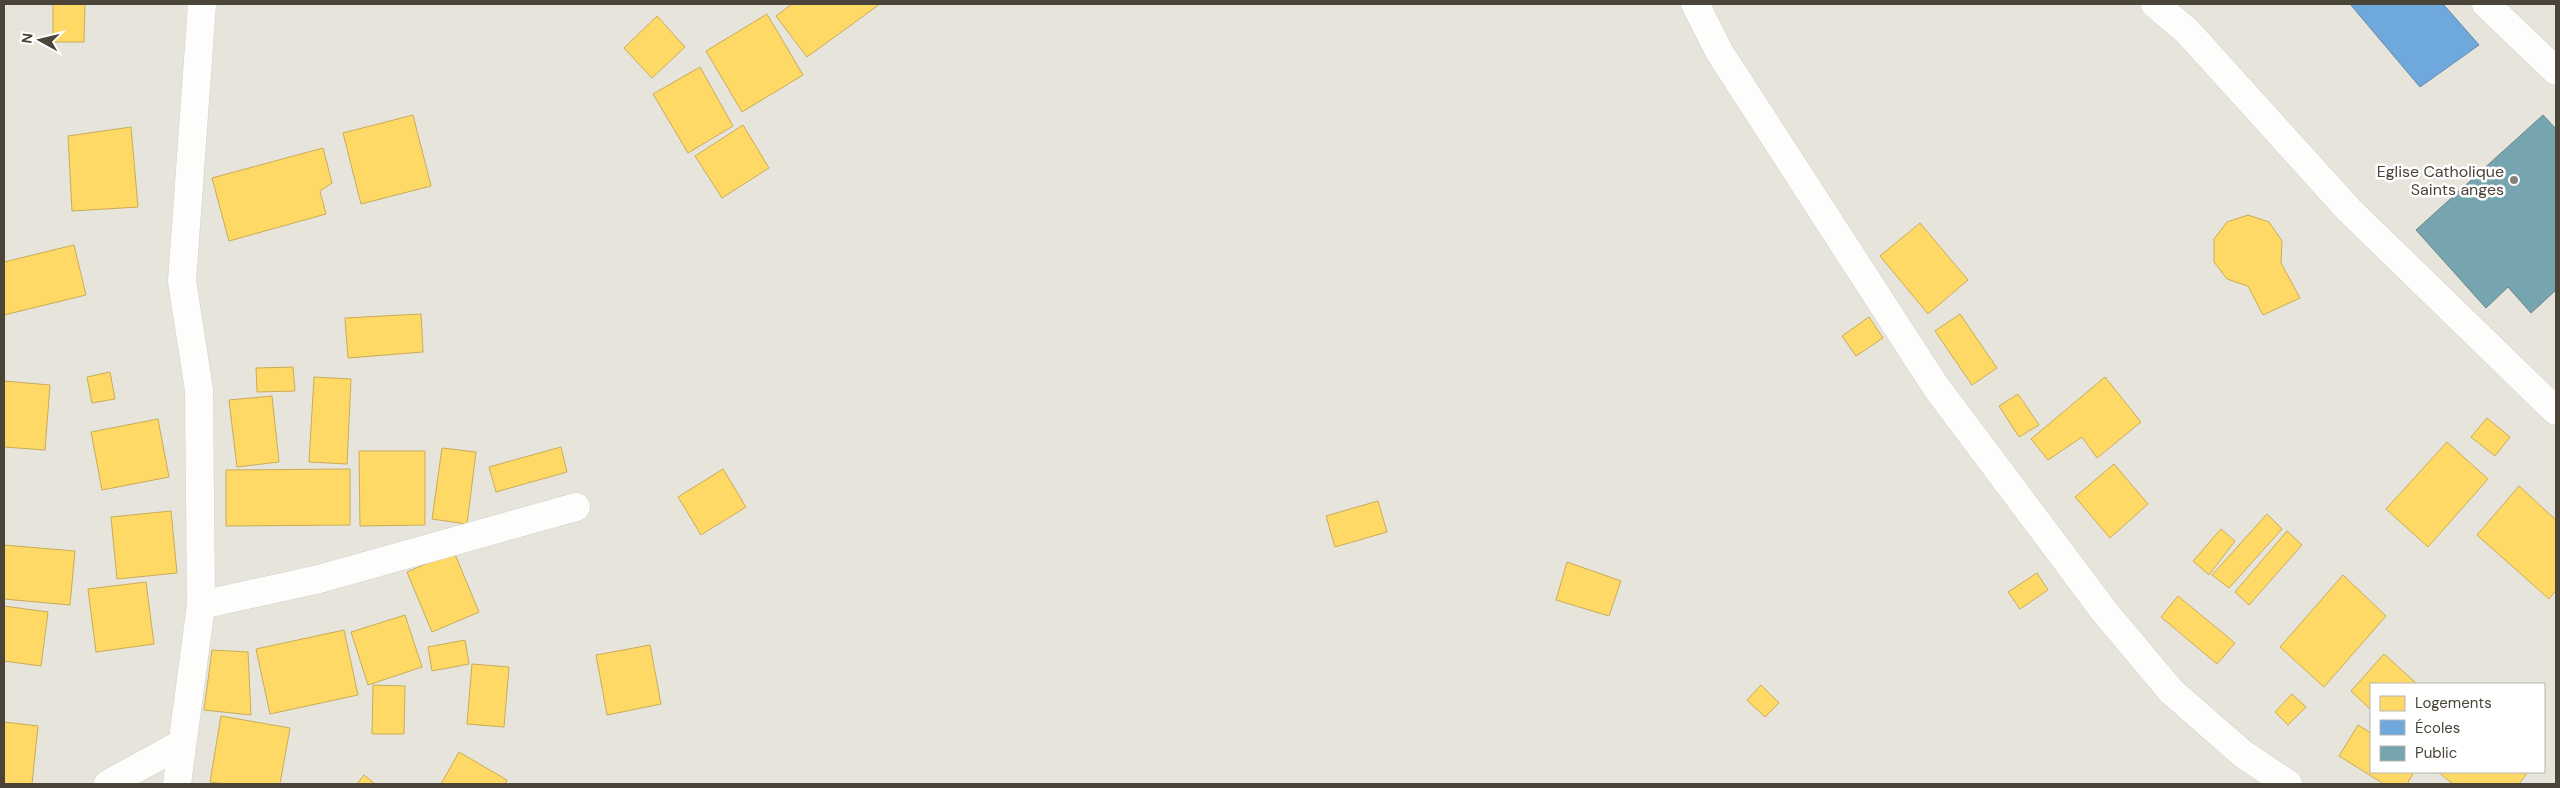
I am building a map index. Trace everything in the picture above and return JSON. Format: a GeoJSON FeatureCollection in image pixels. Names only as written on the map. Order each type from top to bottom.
{"type":"FeatureCollection","features":[{"type":"Feature","properties":{"kind":"street"},"geometry":{"type":"LineString","coordinates":[[177,784],[201,605],[199,390],[182,281],[202,4]]}},
{"type":"Feature","properties":{"kind":"street"},"geometry":{"type":"LineString","coordinates":[[1695,4],[1720,53],[1936,387],[2104,611],[2171,691],[2243,754],[2288,784]]}},
{"type":"Feature","properties":{"kind":"street"},"geometry":{"type":"LineString","coordinates":[[2155,4],[2188,31],[2349,210],[2556,411]]}},
{"type":"Feature","properties":{"kind":"street"},"geometry":{"type":"LineString","coordinates":[[2486,4],[2556,71]]}},
{"type":"Feature","properties":{"kind":"street"},"geometry":{"type":"LineString","coordinates":[[201,605],[319,579],[576,507]]}},
{"type":"Feature","properties":{"kind":"street"},"geometry":{"type":"LineString","coordinates":[[108,784],[181,744]]}},
{"type":"Feature","properties":{"kind":"shaded area"},"geometry":{"type":"Polygon","coordinates":[[[4,4],[2556,4],[2556,784],[4,784],[4,4]]]}},
{"type":"Feature","properties":{"kind":"building: Logements"},"geometry":{"type":"Polygon","coordinates":[[[53,4],[85,4],[84,42],[53,42],[53,4]]]}},
{"type":"Feature","properties":{"kind":"building: Logements"},"geometry":{"type":"Polygon","coordinates":[[[792,4],[880,4],[807,57],[776,16],[792,4]]]}},
{"type":"Feature","properties":{"kind":"building: Logements"},"geometry":{"type":"Polygon","coordinates":[[[767,14],[803,75],[742,112],[706,51],[767,14]]]}},
{"type":"Feature","properties":{"kind":"building: Logements"},"geometry":{"type":"Polygon","coordinates":[[[657,16],[685,47],[652,78],[624,48],[657,16]]]}},
{"type":"Feature","properties":{"kind":"building: Logements"},"geometry":{"type":"Polygon","coordinates":[[[700,67],[733,126],[688,153],[653,94],[700,67]]]}},
{"type":"Feature","properties":{"kind":"building: Logements"},"geometry":{"type":"Polygon","coordinates":[[[413,115],[431,186],[361,204],[343,133],[413,115]]]}},
{"type":"Feature","properties":{"kind":"building: Logements"},"geometry":{"type":"Polygon","coordinates":[[[743,125],[769,168],[722,198],[695,156],[743,125]]]}},
{"type":"Feature","properties":{"kind":"building: Logements"},"geometry":{"type":"Polygon","coordinates":[[[131,127],[138,207],[72,211],[68,136],[131,127]]]}},
{"type":"Feature","properties":{"kind":"building: Logements"},"geometry":{"type":"Polygon","coordinates":[[[323,148],[332,183],[320,191],[326,214],[229,241],[212,178],[323,148]]]}},
{"type":"Feature","properties":{"kind":"building: Logements"},"geometry":{"type":"Polygon","coordinates":[[[2248,215],[2269,222],[2282,241],[2281,263],[2300,298],[2263,315],[2248,286],[2227,279],[2214,262],[2214,239],[2227,222],[2248,215]]]}},
{"type":"Feature","properties":{"kind":"building: Logements"},"geometry":{"type":"Polygon","coordinates":[[[1920,223],[1968,280],[1928,314],[1880,256],[1920,223]]]}},
{"type":"Feature","properties":{"kind":"building: Logements"},"geometry":{"type":"Polygon","coordinates":[[[74,245],[86,295],[4,315],[4,262],[74,245]]]}},
{"type":"Feature","properties":{"kind":"building: Logements"},"geometry":{"type":"Polygon","coordinates":[[[421,314],[423,352],[348,358],[345,318],[421,314]]]}},
{"type":"Feature","properties":{"kind":"building: Logements"},"geometry":{"type":"Polygon","coordinates":[[[1960,314],[1997,368],[1972,385],[1935,331],[1960,314]]]}},
{"type":"Feature","properties":{"kind":"building: Logements"},"geometry":{"type":"Polygon","coordinates":[[[1869,317],[1883,338],[1856,356],[1842,336],[1869,317]]]}},
{"type":"Feature","properties":{"kind":"building: Logements"},"geometry":{"type":"Polygon","coordinates":[[[293,367],[295,391],[257,392],[256,368],[293,367]]]}},
{"type":"Feature","properties":{"kind":"building: Logements"},"geometry":{"type":"Polygon","coordinates":[[[110,372],[115,399],[92,403],[87,377],[110,372]]]}},
{"type":"Feature","properties":{"kind":"building: Logements"},"geometry":{"type":"Polygon","coordinates":[[[314,377],[351,379],[347,464],[309,462],[314,377]]]}},
{"type":"Feature","properties":{"kind":"building: Logements"},"geometry":{"type":"Polygon","coordinates":[[[2105,377],[2141,422],[2097,458],[2082,437],[2048,460],[2031,439],[2105,377]]]}},
{"type":"Feature","properties":{"kind":"building: Logements"},"geometry":{"type":"Polygon","coordinates":[[[4,381],[50,385],[45,450],[4,447],[4,381]]]}},
{"type":"Feature","properties":{"kind":"building: Logements"},"geometry":{"type":"Polygon","coordinates":[[[2018,394],[2039,425],[2019,437],[1999,406],[2018,394]]]}},
{"type":"Feature","properties":{"kind":"building: Logements"},"geometry":{"type":"Polygon","coordinates":[[[272,396],[279,462],[237,467],[229,400],[272,396]]]}},
{"type":"Feature","properties":{"kind":"building: Logements"},"geometry":{"type":"Polygon","coordinates":[[[2487,418],[2510,437],[2495,456],[2471,437],[2487,418]]]}},
{"type":"Feature","properties":{"kind":"building: Logements"},"geometry":{"type":"Polygon","coordinates":[[[158,419],[169,477],[102,490],[91,432],[158,419]]]}},
{"type":"Feature","properties":{"kind":"building: Logements"},"geometry":{"type":"Polygon","coordinates":[[[2447,442],[2488,479],[2428,547],[2386,509],[2447,442]]]}},
{"type":"Feature","properties":{"kind":"building: Logements"},"geometry":{"type":"Polygon","coordinates":[[[561,447],[567,472],[496,492],[489,467],[561,447]]]}},
{"type":"Feature","properties":{"kind":"building: Logements"},"geometry":{"type":"Polygon","coordinates":[[[442,448],[476,452],[467,524],[432,519],[442,448]]]}},
{"type":"Feature","properties":{"kind":"building: Logements"},"geometry":{"type":"Polygon","coordinates":[[[359,451],[425,451],[425,525],[360,526],[359,451]]]}},
{"type":"Feature","properties":{"kind":"building: Logements"},"geometry":{"type":"Polygon","coordinates":[[[2114,464],[2148,504],[2110,538],[2075,497],[2114,464]]]}},
{"type":"Feature","properties":{"kind":"building: Logements"},"geometry":{"type":"Polygon","coordinates":[[[350,469],[350,525],[226,526],[226,470],[350,469]]]}},
{"type":"Feature","properties":{"kind":"building: Logements"},"geometry":{"type":"Polygon","coordinates":[[[723,469],[746,507],[701,535],[678,497],[723,469]]]}},
{"type":"Feature","properties":{"kind":"building: Logements"},"geometry":{"type":"Polygon","coordinates":[[[2519,486],[2556,520],[2556,590],[2549,599],[2477,535],[2519,486]]]}},
{"type":"Feature","properties":{"kind":"building: Logements"},"geometry":{"type":"Polygon","coordinates":[[[1378,501],[1387,532],[1335,547],[1326,516],[1378,501]]]}},
{"type":"Feature","properties":{"kind":"building: Logements"},"geometry":{"type":"Polygon","coordinates":[[[171,511],[177,573],[117,579],[111,517],[171,511]]]}},
{"type":"Feature","properties":{"kind":"building: Logements"},"geometry":{"type":"Polygon","coordinates":[[[2267,514],[2282,529],[2229,588],[2212,575],[2267,514]]]}},
{"type":"Feature","properties":{"kind":"building: Logements"},"geometry":{"type":"Polygon","coordinates":[[[2221,529],[2235,541],[2209,575],[2193,561],[2221,529]]]}},
{"type":"Feature","properties":{"kind":"building: Logements"},"geometry":{"type":"Polygon","coordinates":[[[2287,531],[2302,545],[2249,605],[2235,592],[2287,531]]]}},
{"type":"Feature","properties":{"kind":"building: Logements"},"geometry":{"type":"Polygon","coordinates":[[[4,545],[75,551],[70,605],[4,599],[4,545]]]}},
{"type":"Feature","properties":{"kind":"building: Logements"},"geometry":{"type":"Polygon","coordinates":[[[454,552],[479,612],[432,632],[407,572],[454,552]]]}},
{"type":"Feature","properties":{"kind":"building: Logements"},"geometry":{"type":"Polygon","coordinates":[[[1567,562],[1621,581],[1609,616],[1556,600],[1567,562]]]}},
{"type":"Feature","properties":{"kind":"building: Logements"},"geometry":{"type":"Polygon","coordinates":[[[2037,573],[2048,590],[2020,609],[2008,592],[2037,573]]]}},
{"type":"Feature","properties":{"kind":"building: Logements"},"geometry":{"type":"Polygon","coordinates":[[[2343,575],[2386,616],[2324,687],[2280,647],[2343,575]]]}},
{"type":"Feature","properties":{"kind":"building: Logements"},"geometry":{"type":"Polygon","coordinates":[[[146,582],[154,644],[96,652],[88,589],[146,582]]]}},
{"type":"Feature","properties":{"kind":"building: Logements"},"geometry":{"type":"Polygon","coordinates":[[[2178,596],[2235,643],[2217,664],[2161,617],[2178,596]]]}},
{"type":"Feature","properties":{"kind":"building: Logements"},"geometry":{"type":"Polygon","coordinates":[[[4,606],[48,612],[41,666],[4,661],[4,606]]]}},
{"type":"Feature","properties":{"kind":"building: Logements"},"geometry":{"type":"Polygon","coordinates":[[[405,615],[422,667],[368,685],[351,632],[405,615]]]}},
{"type":"Feature","properties":{"kind":"building: Logements"},"geometry":{"type":"Polygon","coordinates":[[[344,630],[358,695],[270,714],[256,649],[344,630]]]}},
{"type":"Feature","properties":{"kind":"building: Logements"},"geometry":{"type":"Polygon","coordinates":[[[465,640],[469,664],[432,671],[428,647],[465,640]]]}},
{"type":"Feature","properties":{"kind":"building: Logements"},"geometry":{"type":"Polygon","coordinates":[[[650,645],[661,704],[607,715],[596,655],[650,645]]]}},
{"type":"Feature","properties":{"kind":"building: Logements"},"geometry":{"type":"Polygon","coordinates":[[[212,650],[248,652],[251,715],[204,710],[212,650]]]}},
{"type":"Feature","properties":{"kind":"building: Logements"},"geometry":{"type":"Polygon","coordinates":[[[2384,654],[2416,683],[2370,683],[2370,709],[2351,691],[2384,654]]]}},
{"type":"Feature","properties":{"kind":"building: Logements"},"geometry":{"type":"Polygon","coordinates":[[[472,664],[509,667],[504,727],[467,724],[472,664]]]}},
{"type":"Feature","properties":{"kind":"building: Logements"},"geometry":{"type":"Polygon","coordinates":[[[373,685],[405,686],[404,734],[372,734],[373,685]]]}},
{"type":"Feature","properties":{"kind":"building: Logements"},"geometry":{"type":"Polygon","coordinates":[[[1761,685],[1779,703],[1765,717],[1747,700],[1761,685]]]}},
{"type":"Feature","properties":{"kind":"building: Logements"},"geometry":{"type":"Polygon","coordinates":[[[2292,694],[2306,707],[2288,725],[2275,712],[2292,694]]]}},
{"type":"Feature","properties":{"kind":"building: Logements"},"geometry":{"type":"Polygon","coordinates":[[[221,716],[290,728],[280,784],[226,784],[210,782],[221,716]]]}},
{"type":"Feature","properties":{"kind":"building: Logements"},"geometry":{"type":"Polygon","coordinates":[[[4,722],[38,726],[32,784],[4,784],[4,722]]]}},
{"type":"Feature","properties":{"kind":"building: Logements"},"geometry":{"type":"Polygon","coordinates":[[[2358,725],[2370,732],[2370,773],[2413,773],[2407,784],[2384,784],[2339,756],[2358,725]]]}},
{"type":"Feature","properties":{"kind":"building: Logements"},"geometry":{"type":"Polygon","coordinates":[[[459,752],[507,780],[505,784],[441,784],[459,752]]]}},
{"type":"Feature","properties":{"kind":"building: Logements"},"geometry":{"type":"Polygon","coordinates":[[[2439,773],[2527,773],[2519,784],[2453,784],[2439,773]]]}},
{"type":"Feature","properties":{"kind":"building: Logements"},"geometry":{"type":"Polygon","coordinates":[[[364,775],[375,784],[357,784],[364,775]]]}},
{"type":"Feature","properties":{"kind":"building: Écoles"},"geometry":{"type":"Polygon","coordinates":[[[2350,4],[2443,4],[2479,45],[2420,87],[2350,4]]]}},
{"type":"Feature","properties":{"kind":"building: Public","name":"Eglise Catholique Saints anges"},"geometry":{"type":"Polygon","coordinates":[[[2543,115],[2556,129],[2556,290],[2531,313],[2508,287],[2486,308],[2416,230],[2543,115]]]}},
{"type":"Feature","properties":{"kind":"place","name":"Eglise Catholique Saints anges"},"geometry":{"type":"Point","coordinates":[2514,180]}}]}
